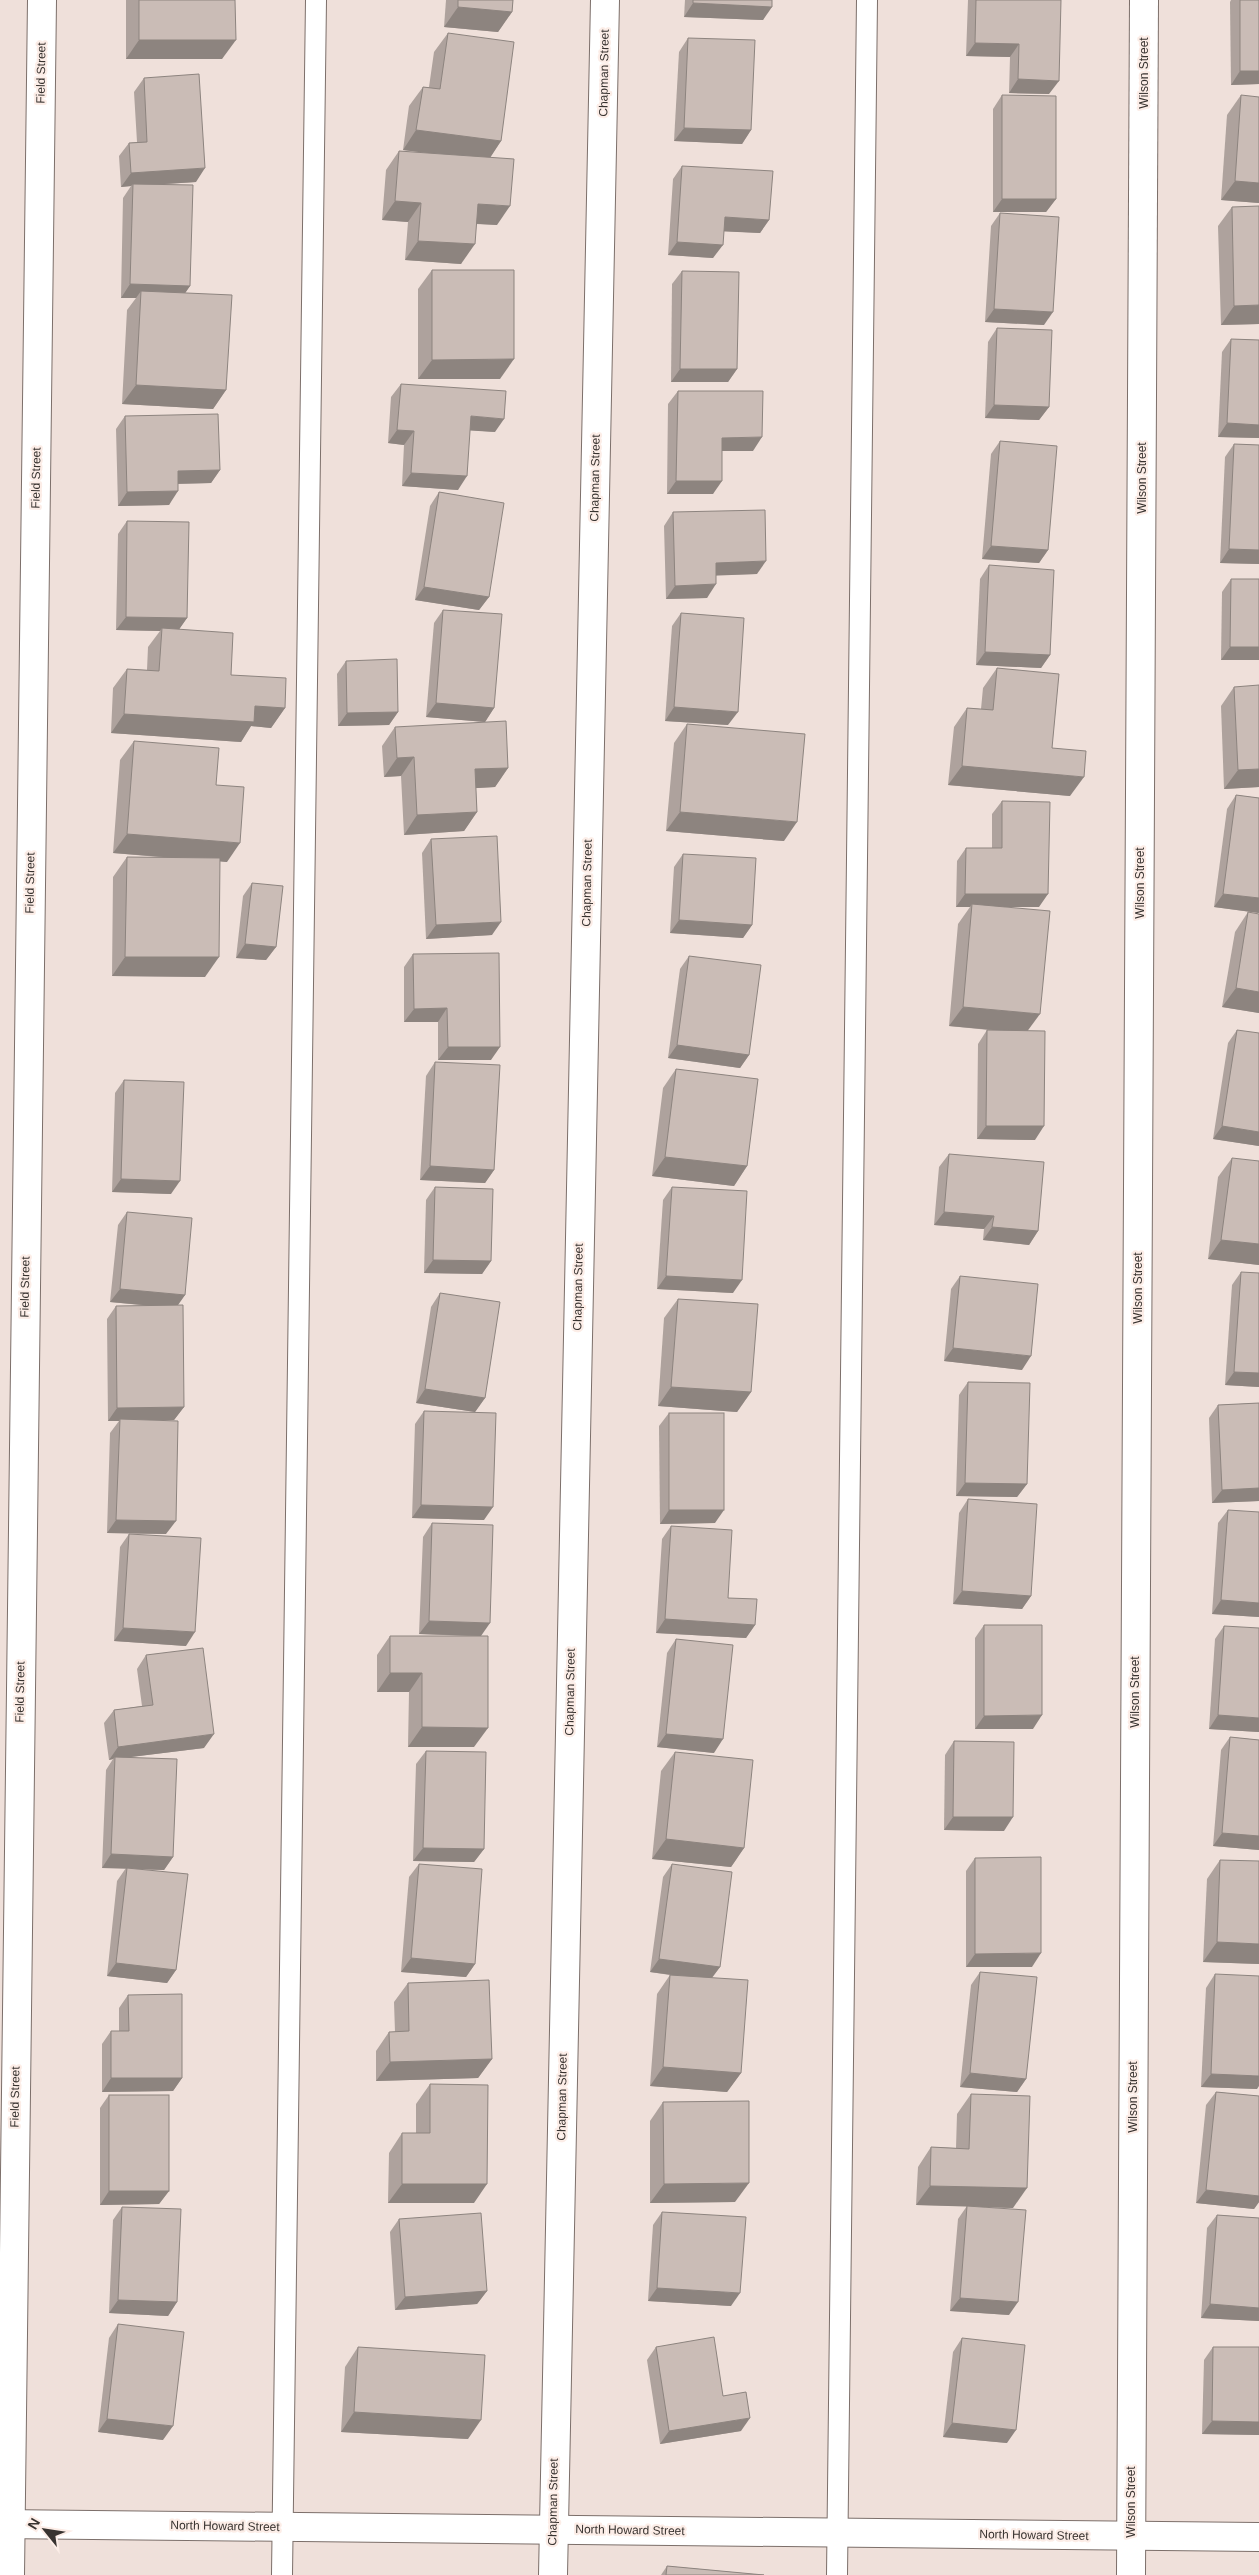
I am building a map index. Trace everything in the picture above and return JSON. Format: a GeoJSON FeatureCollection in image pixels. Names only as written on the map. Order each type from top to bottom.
{"type":"FeatureCollection","features":[{"type":"Feature","properties":{"kind":"street","name":"Field Street"},"geometry":{"type":"LineString","coordinates":[[10,2575],[5,2524],[42,0]]}},
{"type":"Feature","properties":{"kind":"street","name":"Chapman Street"},"geometry":{"type":"LineString","coordinates":[[553,2575],[605,0]]}},
{"type":"Feature","properties":{"kind":"street","name":"Wilson Street"},"geometry":{"type":"LineString","coordinates":[[1130,2575],[1144,0]]}},
{"type":"Feature","properties":{"kind":"street","name":"North Howard Street"},"geometry":{"type":"LineString","coordinates":[[5,2524],[1259,2537]]}},
{"type":"Feature","properties":{"kind":"lane"},"geometry":{"type":"LineString","coordinates":[[282,2575],[316,0]]}},
{"type":"Feature","properties":{"kind":"lane"},"geometry":{"type":"LineString","coordinates":[[837,2575],[867,0]]}},
{"type":"Feature","properties":{"kind":"building"},"geometry":{"type":"Polygon","coordinates":[[[139,0],[235,0],[236,40],[139,40],[139,0]]]}},
{"type":"Feature","properties":{"kind":"building"},"geometry":{"type":"Polygon","coordinates":[[[458,0],[513,0],[512,12],[458,7],[458,0]]]}},
{"type":"Feature","properties":{"kind":"building"},"geometry":{"type":"Polygon","coordinates":[[[693,0],[772,0],[772,7],[693,3],[693,0]]]}},
{"type":"Feature","properties":{"kind":"building"},"geometry":{"type":"Polygon","coordinates":[[[976,0],[1061,0],[1059,81],[1018,79],[1019,44],[975,43],[976,0]]]}},
{"type":"Feature","properties":{"kind":"building"},"geometry":{"type":"Polygon","coordinates":[[[1240,0],[1259,0],[1259,71],[1240,71],[1240,0]]]}},
{"type":"Feature","properties":{"kind":"building"},"geometry":{"type":"Polygon","coordinates":[[[448,33],[514,42],[501,141],[416,130],[423,87],[440,89],[448,33]]]}},
{"type":"Feature","properties":{"kind":"building"},"geometry":{"type":"Polygon","coordinates":[[[688,38],[755,40],[751,130],[684,128],[688,38]]]}},
{"type":"Feature","properties":{"kind":"building"},"geometry":{"type":"Polygon","coordinates":[[[199,74],[205,168],[131,173],[129,143],[147,142],[144,78],[199,74]]]}},
{"type":"Feature","properties":{"kind":"building"},"geometry":{"type":"Polygon","coordinates":[[[1002,95],[1056,96],[1056,199],[1002,199],[1002,95]]]}},
{"type":"Feature","properties":{"kind":"building"},"geometry":{"type":"Polygon","coordinates":[[[1241,95],[1259,97],[1259,183],[1235,181],[1241,95]]]}},
{"type":"Feature","properties":{"kind":"building"},"geometry":{"type":"Polygon","coordinates":[[[399,151],[514,159],[510,206],[478,204],[475,244],[418,241],[421,203],[395,201],[399,151]]]}},
{"type":"Feature","properties":{"kind":"building"},"geometry":{"type":"Polygon","coordinates":[[[682,166],[773,171],[769,220],[725,217],[723,245],[677,242],[682,166]]]}},
{"type":"Feature","properties":{"kind":"building"},"geometry":{"type":"Polygon","coordinates":[[[133,184],[193,185],[190,286],[130,284],[133,184]]]}},
{"type":"Feature","properties":{"kind":"building"},"geometry":{"type":"Polygon","coordinates":[[[1259,206],[1259,305],[1234,306],[1232,207],[1259,206]]]}},
{"type":"Feature","properties":{"kind":"building"},"geometry":{"type":"Polygon","coordinates":[[[1000,213],[1059,217],[1053,312],[994,309],[1000,213]]]}},
{"type":"Feature","properties":{"kind":"building"},"geometry":{"type":"Polygon","coordinates":[[[432,270],[514,270],[514,359],[432,360],[432,270]]]}},
{"type":"Feature","properties":{"kind":"building"},"geometry":{"type":"Polygon","coordinates":[[[682,271],[739,272],[737,369],[680,369],[682,271]]]}},
{"type":"Feature","properties":{"kind":"building"},"geometry":{"type":"Polygon","coordinates":[[[141,291],[232,295],[226,390],[136,385],[141,291]]]}},
{"type":"Feature","properties":{"kind":"building"},"geometry":{"type":"Polygon","coordinates":[[[997,328],[1052,330],[1049,407],[994,405],[997,328]]]}},
{"type":"Feature","properties":{"kind":"building"},"geometry":{"type":"Polygon","coordinates":[[[1231,339],[1259,340],[1259,425],[1227,423],[1231,339]]]}},
{"type":"Feature","properties":{"kind":"building"},"geometry":{"type":"Polygon","coordinates":[[[401,384],[506,391],[504,419],[471,416],[467,476],[411,473],[414,431],[397,430],[401,384]]]}},
{"type":"Feature","properties":{"kind":"building"},"geometry":{"type":"Polygon","coordinates":[[[678,391],[763,391],[762,437],[722,438],[722,481],[676,481],[678,391]]]}},
{"type":"Feature","properties":{"kind":"building"},"geometry":{"type":"Polygon","coordinates":[[[218,414],[220,470],[178,471],[178,491],[127,492],[125,416],[218,414]]]}},
{"type":"Feature","properties":{"kind":"building"},"geometry":{"type":"Polygon","coordinates":[[[1000,441],[1057,446],[1048,550],[991,546],[1000,441]]]}},
{"type":"Feature","properties":{"kind":"building"},"geometry":{"type":"Polygon","coordinates":[[[1234,444],[1259,445],[1259,550],[1229,549],[1234,444]]]}},
{"type":"Feature","properties":{"kind":"building"},"geometry":{"type":"Polygon","coordinates":[[[439,492],[504,503],[489,597],[424,587],[439,492]]]}},
{"type":"Feature","properties":{"kind":"building"},"geometry":{"type":"Polygon","coordinates":[[[765,510],[766,561],[716,563],[716,584],[675,586],[673,512],[765,510]]]}},
{"type":"Feature","properties":{"kind":"building"},"geometry":{"type":"Polygon","coordinates":[[[127,521],[189,522],[187,618],[126,617],[127,521]]]}},
{"type":"Feature","properties":{"kind":"building"},"geometry":{"type":"Polygon","coordinates":[[[989,565],[1054,570],[1050,655],[985,652],[989,565]]]}},
{"type":"Feature","properties":{"kind":"building"},"geometry":{"type":"Polygon","coordinates":[[[1231,579],[1259,579],[1259,647],[1230,647],[1231,579]]]}},
{"type":"Feature","properties":{"kind":"building"},"geometry":{"type":"Polygon","coordinates":[[[443,610],[502,614],[494,708],[436,703],[443,610]]]}},
{"type":"Feature","properties":{"kind":"building"},"geometry":{"type":"Polygon","coordinates":[[[681,613],[744,618],[738,712],[674,707],[681,613]]]}},
{"type":"Feature","properties":{"kind":"building"},"geometry":{"type":"Polygon","coordinates":[[[162,628],[233,633],[231,675],[286,678],[285,708],[255,706],[254,722],[124,714],[127,669],[159,671],[162,628]]]}},
{"type":"Feature","properties":{"kind":"building"},"geometry":{"type":"Polygon","coordinates":[[[397,659],[398,712],[347,713],[346,661],[397,659]]]}},
{"type":"Feature","properties":{"kind":"building"},"geometry":{"type":"Polygon","coordinates":[[[997,668],[1059,674],[1052,748],[1086,751],[1084,777],[962,766],[967,708],[993,710],[997,668]]]}},
{"type":"Feature","properties":{"kind":"building"},"geometry":{"type":"Polygon","coordinates":[[[1259,685],[1259,769],[1238,770],[1234,687],[1259,685]]]}},
{"type":"Feature","properties":{"kind":"building"},"geometry":{"type":"Polygon","coordinates":[[[506,721],[508,768],[475,769],[477,812],[417,815],[414,757],[397,758],[395,727],[506,721]]]}},
{"type":"Feature","properties":{"kind":"building"},"geometry":{"type":"Polygon","coordinates":[[[687,724],[805,734],[797,822],[680,812],[687,724]]]}},
{"type":"Feature","properties":{"kind":"building"},"geometry":{"type":"Polygon","coordinates":[[[134,741],[219,748],[216,785],[244,787],[240,843],[127,834],[134,741]]]}},
{"type":"Feature","properties":{"kind":"building"},"geometry":{"type":"Polygon","coordinates":[[[1236,795],[1259,798],[1259,898],[1223,894],[1236,795]]]}},
{"type":"Feature","properties":{"kind":"building"},"geometry":{"type":"Polygon","coordinates":[[[1002,801],[1050,802],[1048,894],[965,894],[966,848],[1002,848],[1002,801]]]}},
{"type":"Feature","properties":{"kind":"building"},"geometry":{"type":"Polygon","coordinates":[[[497,836],[501,922],[436,925],[431,839],[497,836]]]}},
{"type":"Feature","properties":{"kind":"building"},"geometry":{"type":"Polygon","coordinates":[[[683,854],[756,858],[752,925],[679,920],[683,854]]]}},
{"type":"Feature","properties":{"kind":"building"},"geometry":{"type":"Polygon","coordinates":[[[127,857],[220,858],[219,957],[125,957],[127,857]]]}},
{"type":"Feature","properties":{"kind":"building"},"geometry":{"type":"Polygon","coordinates":[[[252,883],[283,886],[276,947],[245,944],[252,883]]]}},
{"type":"Feature","properties":{"kind":"building"},"geometry":{"type":"Polygon","coordinates":[[[972,904],[1050,911],[1040,1014],[963,1007],[972,904]]]}},
{"type":"Feature","properties":{"kind":"building"},"geometry":{"type":"Polygon","coordinates":[[[1248,912],[1259,914],[1259,992],[1236,988],[1248,912]]]}},
{"type":"Feature","properties":{"kind":"building"},"geometry":{"type":"Polygon","coordinates":[[[499,953],[500,1047],[448,1047],[447,1008],[414,1009],[413,954],[499,953]]]}},
{"type":"Feature","properties":{"kind":"building"},"geometry":{"type":"Polygon","coordinates":[[[689,956],[761,965],[749,1055],[677,1045],[689,956]]]}},
{"type":"Feature","properties":{"kind":"building"},"geometry":{"type":"Polygon","coordinates":[[[987,1030],[1045,1031],[1044,1126],[986,1126],[987,1030]]]}},
{"type":"Feature","properties":{"kind":"building"},"geometry":{"type":"Polygon","coordinates":[[[1237,1030],[1259,1033],[1259,1132],[1222,1126],[1237,1030]]]}},
{"type":"Feature","properties":{"kind":"building"},"geometry":{"type":"Polygon","coordinates":[[[435,1062],[500,1065],[494,1170],[430,1166],[435,1062]]]}},
{"type":"Feature","properties":{"kind":"building"},"geometry":{"type":"Polygon","coordinates":[[[676,1069],[758,1079],[747,1166],[665,1157],[676,1069]]]}},
{"type":"Feature","properties":{"kind":"building"},"geometry":{"type":"Polygon","coordinates":[[[124,1080],[184,1082],[180,1181],[121,1179],[124,1080]]]}},
{"type":"Feature","properties":{"kind":"building"},"geometry":{"type":"Polygon","coordinates":[[[949,1154],[1044,1162],[1038,1231],[992,1227],[994,1216],[944,1212],[949,1154]]]}},
{"type":"Feature","properties":{"kind":"building"},"geometry":{"type":"Polygon","coordinates":[[[1232,1158],[1259,1161],[1259,1244],[1221,1240],[1232,1158]]]}},
{"type":"Feature","properties":{"kind":"building"},"geometry":{"type":"Polygon","coordinates":[[[435,1187],[493,1189],[491,1261],[433,1260],[435,1187]]]}},
{"type":"Feature","properties":{"kind":"building"},"geometry":{"type":"Polygon","coordinates":[[[672,1187],[747,1191],[742,1280],[666,1276],[672,1187]]]}},
{"type":"Feature","properties":{"kind":"building"},"geometry":{"type":"Polygon","coordinates":[[[127,1212],[192,1218],[185,1295],[120,1289],[127,1212]]]}},
{"type":"Feature","properties":{"kind":"building"},"geometry":{"type":"Polygon","coordinates":[[[1241,1272],[1259,1273],[1259,1373],[1234,1372],[1241,1272]]]}},
{"type":"Feature","properties":{"kind":"building"},"geometry":{"type":"Polygon","coordinates":[[[960,1276],[1038,1284],[1031,1356],[953,1348],[960,1276]]]}},
{"type":"Feature","properties":{"kind":"building"},"geometry":{"type":"Polygon","coordinates":[[[440,1293],[500,1302],[485,1398],[425,1389],[440,1293]]]}},
{"type":"Feature","properties":{"kind":"building"},"geometry":{"type":"Polygon","coordinates":[[[678,1299],[758,1304],[751,1392],[671,1387],[678,1299]]]}},
{"type":"Feature","properties":{"kind":"building"},"geometry":{"type":"Polygon","coordinates":[[[183,1305],[184,1407],[117,1408],[116,1306],[183,1305]]]}},
{"type":"Feature","properties":{"kind":"building"},"geometry":{"type":"Polygon","coordinates":[[[968,1382],[1030,1383],[1027,1484],[965,1483],[968,1382]]]}},
{"type":"Feature","properties":{"kind":"building"},"geometry":{"type":"Polygon","coordinates":[[[1259,1403],[1259,1488],[1222,1490],[1218,1405],[1259,1403]]]}},
{"type":"Feature","properties":{"kind":"building"},"geometry":{"type":"Polygon","coordinates":[[[424,1411],[496,1413],[493,1507],[421,1505],[424,1411]]]}},
{"type":"Feature","properties":{"kind":"building"},"geometry":{"type":"Polygon","coordinates":[[[669,1413],[724,1413],[724,1510],[669,1510],[669,1413]]]}},
{"type":"Feature","properties":{"kind":"building"},"geometry":{"type":"Polygon","coordinates":[[[120,1419],[178,1421],[176,1521],[116,1520],[120,1419]]]}},
{"type":"Feature","properties":{"kind":"building"},"geometry":{"type":"Polygon","coordinates":[[[968,1499],[1037,1504],[1031,1596],[962,1591],[968,1499]]]}},
{"type":"Feature","properties":{"kind":"building"},"geometry":{"type":"Polygon","coordinates":[[[1228,1510],[1259,1512],[1259,1603],[1221,1600],[1228,1510]]]}},
{"type":"Feature","properties":{"kind":"building"},"geometry":{"type":"Polygon","coordinates":[[[432,1523],[493,1525],[490,1623],[429,1621],[432,1523]]]}},
{"type":"Feature","properties":{"kind":"building"},"geometry":{"type":"Polygon","coordinates":[[[671,1526],[732,1530],[728,1598],[757,1599],[755,1625],[665,1619],[671,1526]]]}},
{"type":"Feature","properties":{"kind":"building"},"geometry":{"type":"Polygon","coordinates":[[[129,1534],[201,1538],[195,1632],[123,1628],[129,1534]]]}},
{"type":"Feature","properties":{"kind":"building"},"geometry":{"type":"Polygon","coordinates":[[[984,1625],[1042,1625],[1042,1715],[984,1716],[984,1625]]]}},
{"type":"Feature","properties":{"kind":"building"},"geometry":{"type":"Polygon","coordinates":[[[1224,1626],[1259,1628],[1259,1718],[1218,1715],[1224,1626]]]}},
{"type":"Feature","properties":{"kind":"building"},"geometry":{"type":"Polygon","coordinates":[[[390,1636],[488,1636],[488,1728],[422,1727],[422,1673],[390,1673],[390,1636]]]}},
{"type":"Feature","properties":{"kind":"building"},"geometry":{"type":"Polygon","coordinates":[[[676,1639],[733,1645],[723,1739],[666,1734],[676,1639]]]}},
{"type":"Feature","properties":{"kind":"building"},"geometry":{"type":"Polygon","coordinates":[[[203,1648],[214,1734],[118,1747],[114,1710],[153,1705],[146,1655],[203,1648]]]}},
{"type":"Feature","properties":{"kind":"building"},"geometry":{"type":"Polygon","coordinates":[[[1230,1737],[1259,1740],[1259,1836],[1222,1833],[1230,1737]]]}},
{"type":"Feature","properties":{"kind":"building"},"geometry":{"type":"Polygon","coordinates":[[[954,1741],[1014,1742],[1013,1817],[953,1817],[954,1741]]]}},
{"type":"Feature","properties":{"kind":"building"},"geometry":{"type":"Polygon","coordinates":[[[426,1751],[486,1752],[484,1849],[423,1848],[426,1751]]]}},
{"type":"Feature","properties":{"kind":"building"},"geometry":{"type":"Polygon","coordinates":[[[675,1752],[753,1760],[744,1848],[666,1839],[675,1752]]]}},
{"type":"Feature","properties":{"kind":"building"},"geometry":{"type":"Polygon","coordinates":[[[115,1757],[177,1759],[173,1857],[111,1854],[115,1757]]]}},
{"type":"Feature","properties":{"kind":"building"},"geometry":{"type":"Polygon","coordinates":[[[1041,1857],[1041,1953],[975,1954],[975,1858],[1041,1857]]]}},
{"type":"Feature","properties":{"kind":"building"},"geometry":{"type":"Polygon","coordinates":[[[1220,1860],[1259,1861],[1259,1944],[1217,1942],[1220,1860]]]}},
{"type":"Feature","properties":{"kind":"building"},"geometry":{"type":"Polygon","coordinates":[[[419,1864],[482,1869],[475,1964],[411,1958],[419,1864]]]}},
{"type":"Feature","properties":{"kind":"building"},"geometry":{"type":"Polygon","coordinates":[[[672,1864],[732,1872],[720,1967],[659,1959],[672,1864]]]}},
{"type":"Feature","properties":{"kind":"building"},"geometry":{"type":"Polygon","coordinates":[[[127,1868],[188,1874],[176,1970],[116,1963],[127,1868]]]}},
{"type":"Feature","properties":{"kind":"building"},"geometry":{"type":"Polygon","coordinates":[[[980,1972],[1037,1977],[1026,2079],[970,2073],[980,1972]]]}},
{"type":"Feature","properties":{"kind":"building"},"geometry":{"type":"Polygon","coordinates":[[[1215,1974],[1259,1976],[1259,2076],[1211,2074],[1215,1974]]]}},
{"type":"Feature","properties":{"kind":"building"},"geometry":{"type":"Polygon","coordinates":[[[670,1975],[748,1980],[741,2073],[663,2067],[670,1975]]]}},
{"type":"Feature","properties":{"kind":"building"},"geometry":{"type":"Polygon","coordinates":[[[489,1980],[492,2059],[390,2062],[389,2032],[409,2031],[408,1983],[489,1980]]]}},
{"type":"Feature","properties":{"kind":"building"},"geometry":{"type":"Polygon","coordinates":[[[182,1994],[182,2078],[111,2078],[111,2031],[129,2031],[128,1995],[182,1994]]]}},
{"type":"Feature","properties":{"kind":"building"},"geometry":{"type":"Polygon","coordinates":[[[430,2084],[488,2085],[487,2184],[402,2184],[402,2133],[430,2133],[430,2084]]]}},
{"type":"Feature","properties":{"kind":"building"},"geometry":{"type":"Polygon","coordinates":[[[1216,2092],[1259,2096],[1259,2196],[1206,2190],[1216,2092]]]}},
{"type":"Feature","properties":{"kind":"building"},"geometry":{"type":"Polygon","coordinates":[[[971,2094],[1030,2096],[1027,2188],[930,2186],[931,2147],[969,2149],[971,2094]]]}},
{"type":"Feature","properties":{"kind":"building"},"geometry":{"type":"Polygon","coordinates":[[[109,2095],[169,2095],[169,2191],[109,2191],[109,2095]]]}},
{"type":"Feature","properties":{"kind":"building"},"geometry":{"type":"Polygon","coordinates":[[[749,2101],[749,2183],[664,2184],[663,2102],[749,2101]]]}},
{"type":"Feature","properties":{"kind":"building"},"geometry":{"type":"Polygon","coordinates":[[[967,2206],[1026,2210],[1018,2302],[960,2298],[967,2206]]]}},
{"type":"Feature","properties":{"kind":"building"},"geometry":{"type":"Polygon","coordinates":[[[122,2207],[181,2209],[177,2302],[118,2300],[122,2207]]]}},
{"type":"Feature","properties":{"kind":"building"},"geometry":{"type":"Polygon","coordinates":[[[662,2212],[746,2217],[740,2293],[657,2288],[662,2212]]]}},
{"type":"Feature","properties":{"kind":"building"},"geometry":{"type":"Polygon","coordinates":[[[481,2213],[487,2291],[405,2297],[399,2219],[481,2213]]]}},
{"type":"Feature","properties":{"kind":"building"},"geometry":{"type":"Polygon","coordinates":[[[1217,2215],[1259,2218],[1259,2308],[1210,2304],[1217,2215]]]}},
{"type":"Feature","properties":{"kind":"building"},"geometry":{"type":"Polygon","coordinates":[[[118,2324],[184,2332],[173,2426],[107,2419],[118,2324]]]}},
{"type":"Feature","properties":{"kind":"building"},"geometry":{"type":"Polygon","coordinates":[[[714,2337],[723,2396],[746,2392],[750,2418],[669,2431],[656,2347],[714,2337]]]}},
{"type":"Feature","properties":{"kind":"building"},"geometry":{"type":"Polygon","coordinates":[[[962,2338],[1025,2345],[1016,2430],[952,2423],[962,2338]]]}},
{"type":"Feature","properties":{"kind":"building"},"geometry":{"type":"Polygon","coordinates":[[[358,2347],[485,2355],[481,2420],[354,2412],[358,2347]]]}},
{"type":"Feature","properties":{"kind":"building"},"geometry":{"type":"Polygon","coordinates":[[[1213,2347],[1259,2347],[1259,2422],[1212,2421],[1213,2347]]]}},
{"type":"Feature","properties":{"kind":"building"},"geometry":{"type":"Polygon","coordinates":[[[667,2566],[764,2575],[666,2575],[667,2566]]]}}]}
